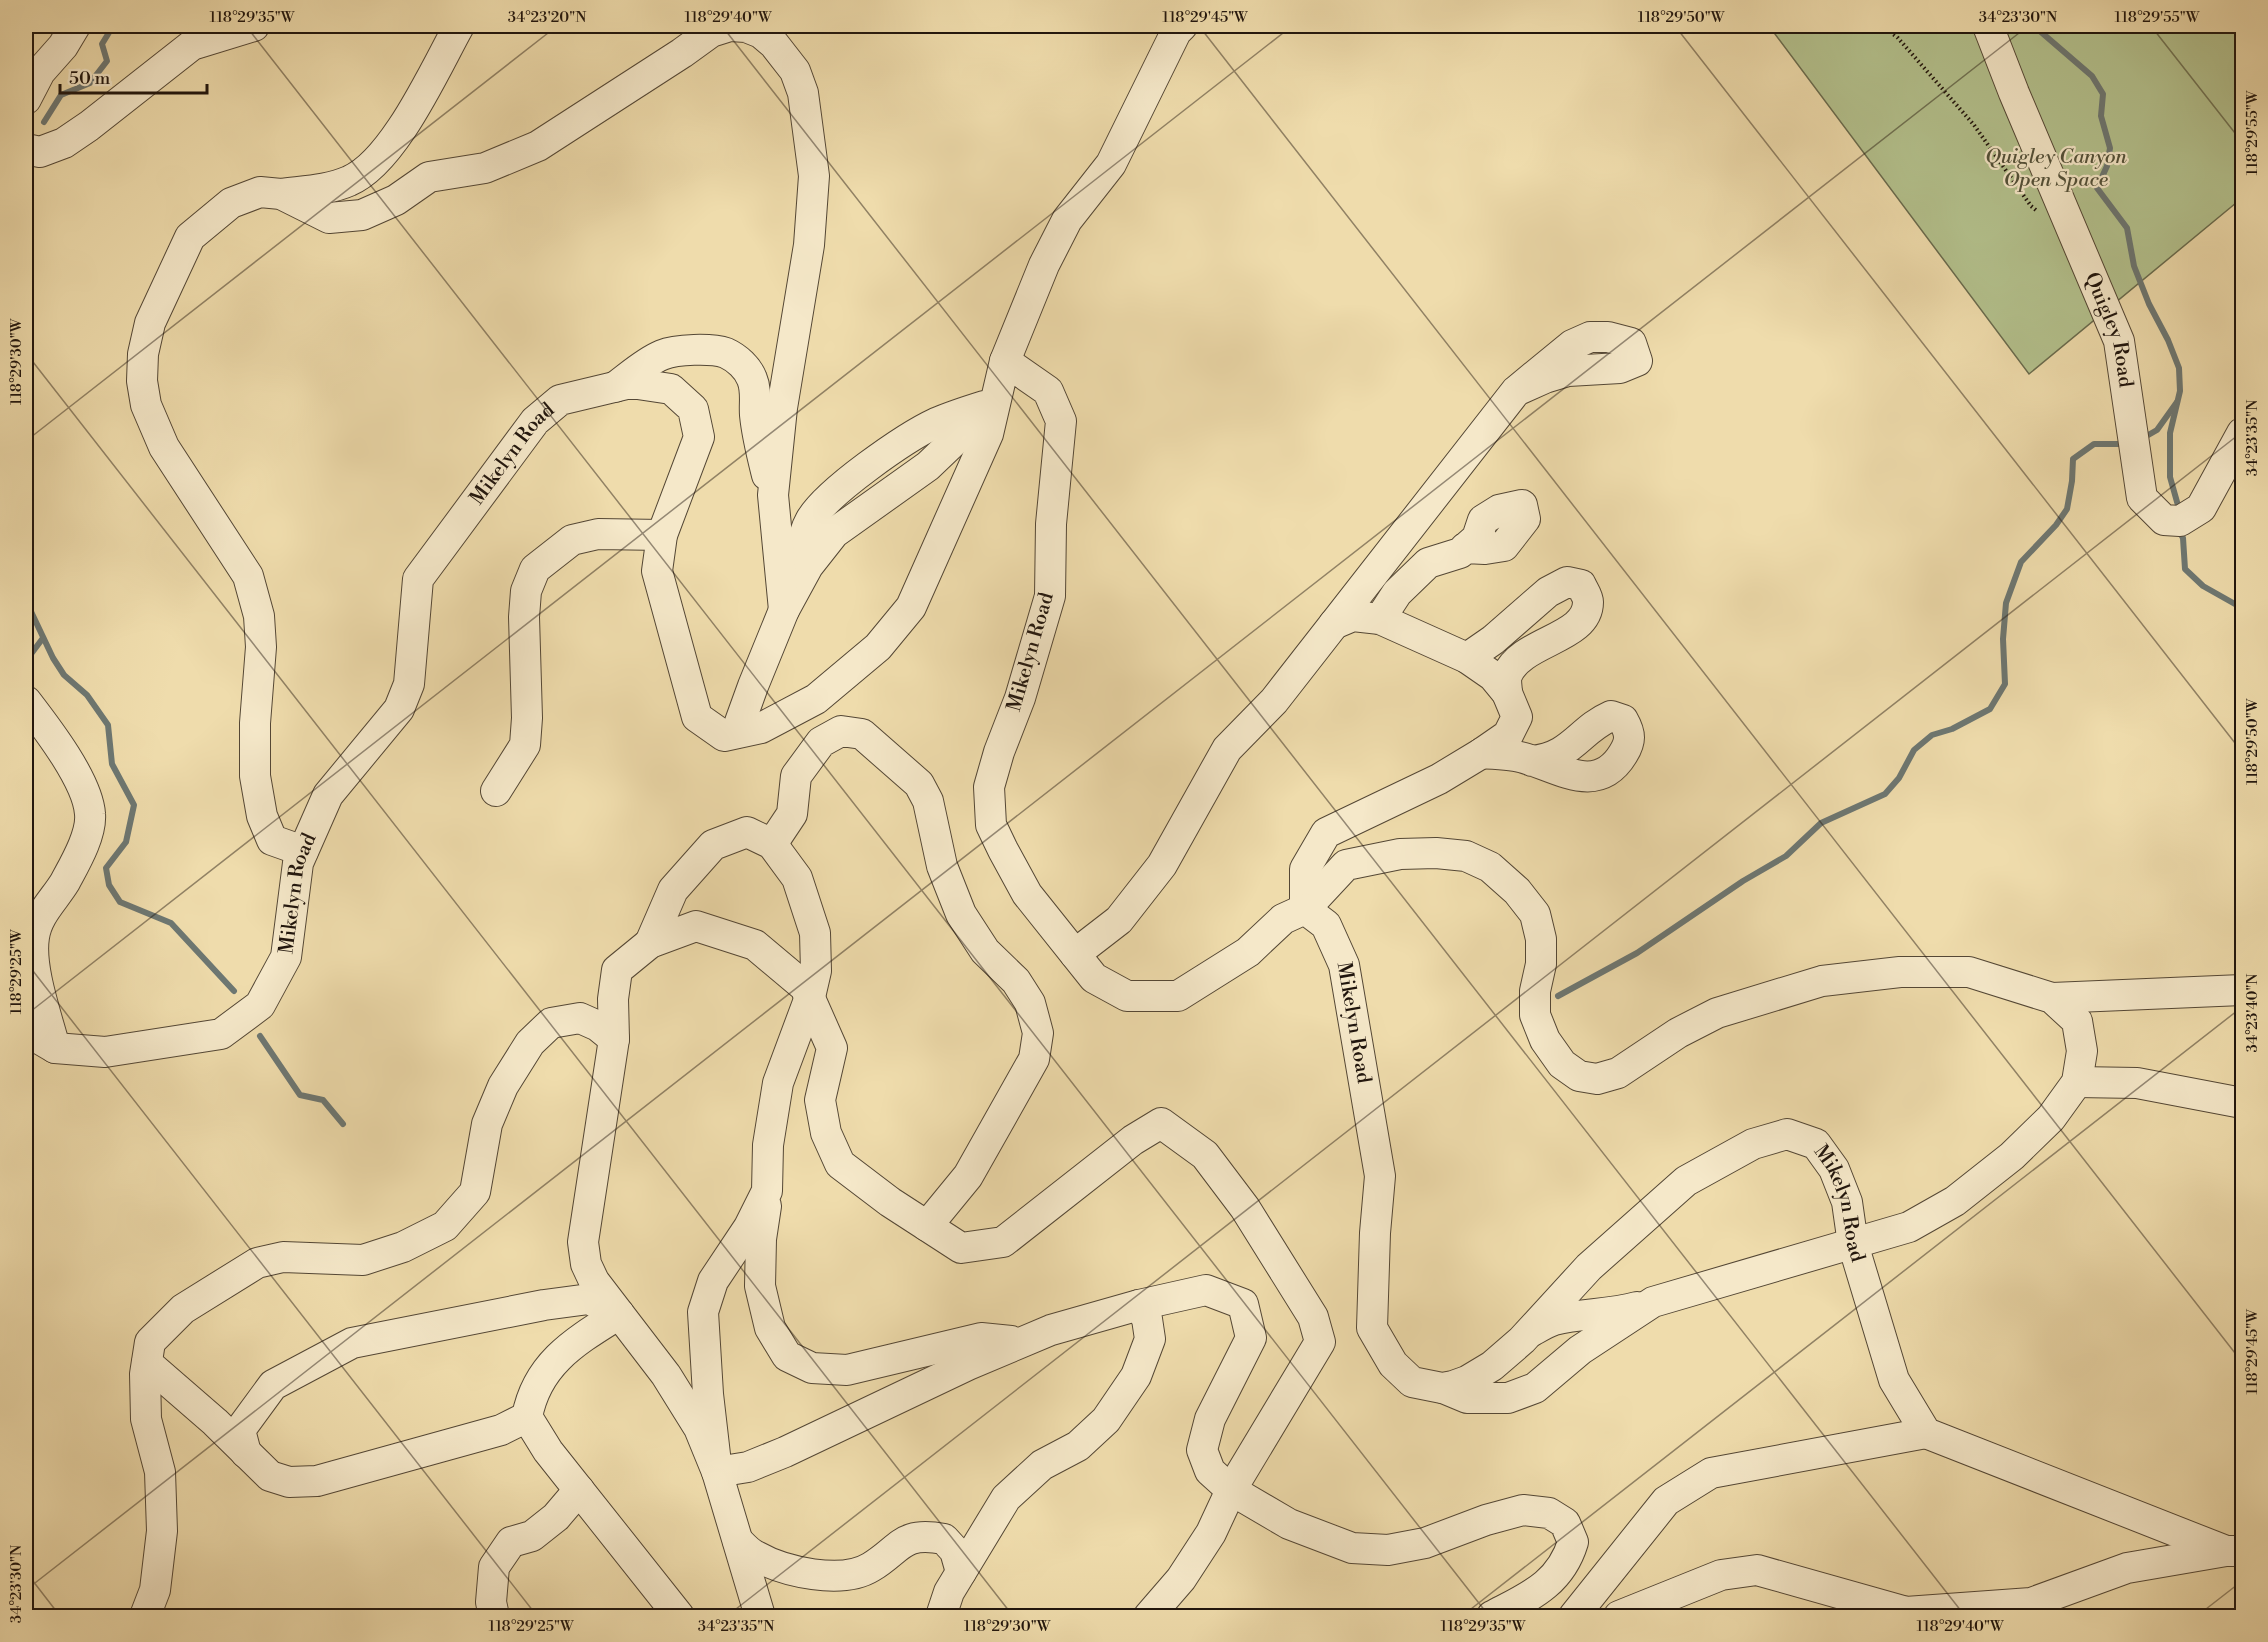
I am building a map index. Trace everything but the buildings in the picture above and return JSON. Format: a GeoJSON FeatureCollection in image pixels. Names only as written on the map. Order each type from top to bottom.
{"type":"FeatureCollection","features":[{"type":"Feature","properties":{"kind":"street"},"geometry":{"type":"LineString","coordinates":[[26,99],[40,72],[63,46],[75,26]]}},
{"type":"Feature","properties":{"kind":"street"},"geometry":{"type":"LineString","coordinates":[[26,149],[40,152],[64,143],[192,45],[254,26]]}},
{"type":"Feature","properties":{"kind":"street"},"geometry":{"type":"LineString","coordinates":[[303,851],[272,840],[262,816],[255,776],[255,733],[261,647],[259,616],[249,576],[164,447],[146,405],[142,381],[143,354],[150,323],[190,237],[231,203],[260,192],[281,194],[348,182],[372,167],[402,129],[459,26]]}},
{"type":"Feature","properties":{"kind":"street"},"geometry":{"type":"LineString","coordinates":[[281,194],[329,218],[362,215],[396,200],[429,177],[485,168],[538,146],[711,32],[730,26],[746,27],[761,33],[774,44],[795,71],[802,93],[814,176],[809,245],[782,408],[773,495]]}},
{"type":"Feature","properties":{"kind":"street"},"geometry":{"type":"LineString","coordinates":[[1005,362],[1044,265],[1067,220],[1111,164],[1176,32],[1182,26]]}},
{"type":"Feature","properties":{"kind":"street","name":"Quigley Road"},"geometry":{"type":"LineString","coordinates":[[1988,26],[2119,341],[2142,498],[2164,520],[2180,521],[2201,508],[2242,433]]}},
{"type":"Feature","properties":{"kind":"street"},"geometry":{"type":"LineString","coordinates":[[615,387],[663,354],[687,351],[726,353],[743,364],[752,379],[756,392],[755,412],[758,440],[773,495],[784,610]]}},
{"type":"Feature","properties":{"kind":"street","name":"Mikelyn Road"},"geometry":{"type":"LineString","coordinates":[[26,1031],[55,1048],[105,1052],[222,1034],[260,1005],[286,957],[298,863],[328,795],[399,709],[409,684],[418,579],[535,421],[560,400],[631,383],[671,389],[693,409],[699,437],[662,535],[657,571],[698,717],[724,736],[762,728],[816,699],[878,647],[911,608],[988,434],[1005,362],[1048,391],[1061,421],[1051,524],[1050,596],[1020,698],[999,752],[989,788],[991,825],[1027,894],[1094,978],[1127,996],[1178,996],[1248,952],[1283,920],[1305,909],[1326,925],[1344,965],[1380,1176],[1375,1233],[1372,1328],[1393,1364],[1412,1382],[1442,1388],[1467,1381],[1492,1366],[1530,1332],[1589,1267],[1686,1181],[1753,1144],[1787,1134],[1816,1144],[1834,1169],[1847,1202],[1853,1244],[1894,1380],[1926,1433]]}},
{"type":"Feature","properties":{"kind":"street"},"geometry":{"type":"LineString","coordinates":[[1075,954],[1119,920],[1162,864],[1227,749],[1274,701],[1516,391]]}},
{"type":"Feature","properties":{"kind":"street"},"geometry":{"type":"LineString","coordinates":[[736,733],[784,610],[808,566],[834,533],[928,466],[996,402]]}},
{"type":"Feature","properties":{"kind":"street"},"geometry":{"type":"LineString","coordinates":[[496,791],[525,746],[527,718],[524,617],[526,591],[536,569],[572,540],[598,534],[662,535]]}},
{"type":"Feature","properties":{"kind":"street"},"geometry":{"type":"LineString","coordinates":[[1380,619],[1397,593],[1428,563],[1460,553],[1465,548]]}},
{"type":"Feature","properties":{"kind":"street"},"geometry":{"type":"LineString","coordinates":[[1467,658],[1493,640],[1548,592],[1567,582],[1581,585],[1588,600],[1585,617],[1570,630],[1518,657],[1506,676],[1507,693]]}},
{"type":"Feature","properties":{"kind":"street"},"geometry":{"type":"LineString","coordinates":[[1305,909],[1305,870],[1326,833],[1439,779],[1482,753],[1508,735],[1517,717],[1507,693],[1493,676],[1467,658],[1380,619],[1353,616],[1334,624]]}},
{"type":"Feature","properties":{"kind":"street"},"geometry":{"type":"LineString","coordinates":[[26,700],[82,785],[90,815],[82,850],[63,885],[45,909],[34,936],[33,961],[55,1048]]}},
{"type":"Feature","properties":{"kind":"street"},"geometry":{"type":"LineString","coordinates":[[772,844],[792,814],[796,776],[821,742],[841,731],[862,734],[919,784],[928,801],[942,866],[961,914],[985,951],[1016,981],[1030,1004],[1038,1033],[1034,1059],[968,1176],[927,1226]]}},
{"type":"Feature","properties":{"kind":"street"},"geometry":{"type":"LineString","coordinates":[[1482,753],[1515,756],[1532,761]]}},
{"type":"Feature","properties":{"kind":"street"},"geometry":{"type":"LineString","coordinates":[[650,943],[673,890],[713,845],[747,832],[772,844],[797,878],[815,933],[816,971],[810,997],[778,1083],[768,1145],[760,1286],[770,1328],[787,1356],[812,1368],[847,1370],[981,1338],[1020,1342]]}},
{"type":"Feature","properties":{"kind":"street"},"geometry":{"type":"LineString","coordinates":[[1305,909],[1346,865],[1357,862],[1400,855],[1436,853],[1466,856],[1490,867],[1517,891],[1535,915],[1541,939],[1541,964],[1534,990],[1536,1015],[1545,1040],[1562,1064],[1579,1076],[1597,1079],[1618,1073],[1678,1033],[1717,1013],[1822,981],[1900,972],[1969,972],[2052,998],[2242,990]]}},
{"type":"Feature","properties":{"kind":"street"},"geometry":{"type":"LineString","coordinates":[[760,1617],[717,1472],[693,1419],[666,1375],[594,1281],[586,1264],[583,1242],[614,1039],[613,999],[617,970],[650,943],[696,926],[755,945],[805,987],[832,1048],[820,1100],[826,1133],[840,1164],[890,1202],[961,1248],[1003,1242],[1133,1140],[1161,1123],[1205,1155],[1245,1208],[1313,1317],[1320,1342],[1231,1490],[1211,1533],[1181,1579],[1149,1617]]}},
{"type":"Feature","properties":{"kind":"street"},"geometry":{"type":"LineString","coordinates":[[1530,1332],[1553,1320],[1624,1311],[1909,1227],[1956,1201],[2012,1156],[2051,1118],[2077,1082],[2082,1051],[2077,1021],[2052,998]]}},
{"type":"Feature","properties":{"kind":"street"},"geometry":{"type":"LineString","coordinates":[[145,1617],[155,1590],[162,1531],[160,1472],[146,1419],[145,1374],[150,1342],[183,1308],[257,1263],[283,1257],[363,1260],[403,1247],[445,1226],[475,1192],[487,1124],[503,1086],[530,1043],[551,1023],[580,1018],[598,1026],[614,1039]]}},
{"type":"Feature","properties":{"kind":"street"},"geometry":{"type":"LineString","coordinates":[[2077,1082],[2137,1083],[2242,1103]]}},
{"type":"Feature","properties":{"kind":"street"},"geometry":{"type":"LineString","coordinates":[[717,1472],[708,1395],[703,1312],[712,1281],[749,1227],[767,1191]]}},
{"type":"Feature","properties":{"kind":"street"},"geometry":{"type":"LineString","coordinates":[[717,1472],[748,1467],[785,1452],[968,1365],[1051,1329],[1138,1305],[1206,1290],[1244,1304],[1251,1338],[1210,1419],[1202,1450],[1210,1471],[1231,1490],[1289,1524],[1352,1548],[1388,1550],[1425,1543],[1486,1520],[1523,1510],[1549,1513],[1565,1523],[1574,1542],[1568,1559],[1544,1588],[1492,1617]]}},
{"type":"Feature","properties":{"kind":"street"},"geometry":{"type":"LineString","coordinates":[[246,1453],[240,1430],[273,1385],[352,1344],[533,1307],[589,1299],[620,1314]]}},
{"type":"Feature","properties":{"kind":"street"},"geometry":{"type":"LineString","coordinates":[[1442,1388],[1467,1398],[1508,1398],[1535,1388],[1580,1350],[1653,1302]]}},
{"type":"Feature","properties":{"kind":"street"},"geometry":{"type":"LineString","coordinates":[[941,1617],[949,1592],[1006,1498],[1042,1465],[1078,1446],[1106,1420],[1136,1376],[1150,1339],[1147,1319],[1138,1305]]}},
{"type":"Feature","properties":{"kind":"street"},"geometry":{"type":"LineString","coordinates":[[620,1314],[596,1327],[560,1355],[535,1387],[527,1417],[548,1451],[679,1617]]}},
{"type":"Feature","properties":{"kind":"street"},"geometry":{"type":"LineString","coordinates":[[147,1363],[270,1476],[290,1482],[317,1481],[501,1430],[527,1417]]}},
{"type":"Feature","properties":{"kind":"street"},"geometry":{"type":"LineString","coordinates":[[1574,1617],[1666,1501],[1711,1473],[1926,1433],[2237,1553]]}},
{"type":"Feature","properties":{"kind":"street"},"geometry":{"type":"LineString","coordinates":[[494,1617],[491,1602],[494,1567],[511,1542],[532,1536],[555,1517],[579,1490]]}},
{"type":"Feature","properties":{"kind":"street"},"geometry":{"type":"LineString","coordinates":[[738,1541],[754,1556],[786,1569],[820,1574],[854,1575],[872,1567],[900,1544],[925,1535],[944,1539],[954,1551],[961,1572]]}},
{"type":"Feature","properties":{"kind":"street"},"geometry":{"type":"LineString","coordinates":[[1619,1617],[1721,1575],[1757,1570],[1906,1612],[2031,1603],[2127,1568],[2237,1553]]}},
{"type":"Feature","properties":{"kind":"path"},"geometry":{"type":"LineString","coordinates":[[1882,26],[1898,38],[1974,125],[2031,206],[2039,213]]}},
{"type":"Feature","properties":{"kind":"green space","name":"Quigley Canyon Open Space"},"geometry":{"type":"Polygon","coordinates":[[[1769,26],[2242,26],[2242,198],[2029,374],[1769,26]]]}},
{"type":"Feature","properties":{"kind":"waterway"},"geometry":{"type":"LineString","coordinates":[[44,122],[61,95],[90,83],[107,61],[102,44],[113,26]]}},
{"type":"Feature","properties":{"kind":"waterway"},"geometry":{"type":"LineString","coordinates":[[2034,26],[2092,76],[2103,94],[2101,116],[2110,148],[2107,166],[2097,188],[2127,228],[2134,266],[2179,368],[2180,391],[2170,433],[2170,477],[2179,509]]}},
{"type":"Feature","properties":{"kind":"waterway"},"geometry":{"type":"LineString","coordinates":[[2143,438],[2157,430],[2177,402]]}},
{"type":"Feature","properties":{"kind":"waterway"},"geometry":{"type":"LineString","coordinates":[[1558,996],[1637,953],[1743,881],[1786,856],[1821,823],[1885,794],[1899,778],[1914,750],[1932,735],[1952,729],[1990,709],[2005,684],[2003,639],[2006,603],[2021,562],[2056,525],[2067,509],[2073,459],[2094,444],[2125,444]]}},
{"type":"Feature","properties":{"kind":"waterway"},"geometry":{"type":"LineString","coordinates":[[2179,531],[2183,538],[2185,569],[2203,586],[2242,608]]}},
{"type":"Feature","properties":{"kind":"waterway"},"geometry":{"type":"LineString","coordinates":[[26,601],[53,658],[64,675],[87,695],[108,725],[112,764],[134,805],[126,842],[106,868],[109,885],[120,902],[171,923],[234,991]]}},
{"type":"Feature","properties":{"kind":"waterway"},"geometry":{"type":"LineString","coordinates":[[28,658],[43,638]]}},
{"type":"Feature","properties":{"kind":"waterway"},"geometry":{"type":"LineString","coordinates":[[260,1036],[300,1095],[323,1100],[343,1124]]}}]}
